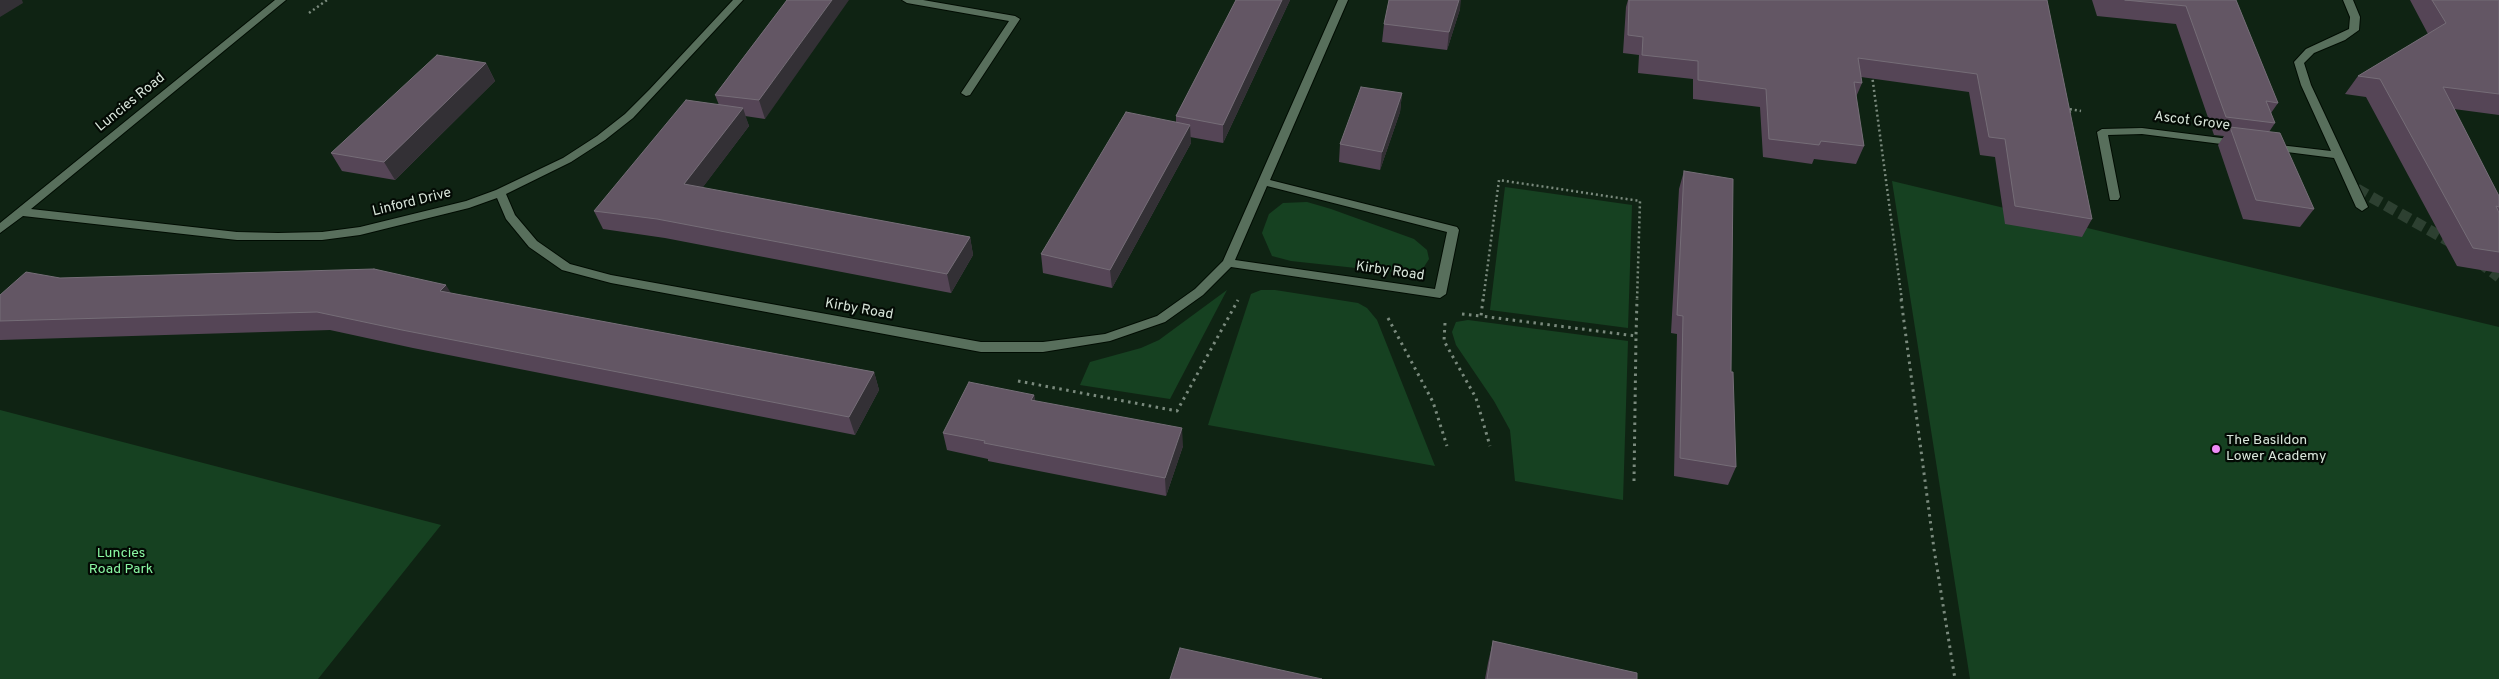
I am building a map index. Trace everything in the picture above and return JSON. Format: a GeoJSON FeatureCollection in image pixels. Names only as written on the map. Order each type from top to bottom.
{"type":"FeatureCollection","features":[{"type":"Feature","properties":{"kind":"street","name":"Luncies Road"},"geometry":{"type":"LineString","coordinates":[[0,229],[281,0]]}},
{"type":"Feature","properties":{"kind":"street","name":"Linford Drive"},"geometry":{"type":"LineString","coordinates":[[22,212],[237,236],[322,236],[360,231],[425,216],[500,193],[567,160],[601,138],[630,116],[738,0]]}},
{"type":"Feature","properties":{"kind":"street"},"geometry":{"type":"LineString","coordinates":[[907,0],[1015,19],[966,93]]}},
{"type":"Feature","properties":{"kind":"street","name":"Kirby Road"},"geometry":{"type":"LineString","coordinates":[[500,193],[510,216],[533,244],[566,267],[611,279],[678,293],[981,347],[1043,347],[1106,338],[1161,319],[1199,292],[1228,263],[1343,0]]}},
{"type":"Feature","properties":{"kind":"street"},"geometry":{"type":"LineString","coordinates":[[2348,0],[2355,18],[2354,30],[2341,38],[2310,50],[2298,62],[2306,85],[2362,207]]}},
{"type":"Feature","properties":{"kind":"street","name":"Ascot Grove"},"geometry":{"type":"LineString","coordinates":[[2114,197],[2102,132],[2142,131],[2338,155]]}},
{"type":"Feature","properties":{"kind":"street","name":"Kirby Road"},"geometry":{"type":"LineString","coordinates":[[1228,263],[1440,294],[1453,230],[1265,182]]}},
{"type":"Feature","properties":{"kind":"path"},"geometry":{"type":"LineString","coordinates":[[307,14],[327,0]]}},
{"type":"Feature","properties":{"kind":"path"},"geometry":{"type":"LineString","coordinates":[[1872,70],[1934,548],[1954,679]]}},
{"type":"Feature","properties":{"kind":"path"},"geometry":{"type":"LineString","coordinates":[[1481,316],[1499,180],[1640,201],[1634,481]]}},
{"type":"Feature","properties":{"kind":"path"},"geometry":{"type":"LineString","coordinates":[[1456,314],[1636,336]]}},
{"type":"Feature","properties":{"kind":"path"},"geometry":{"type":"LineString","coordinates":[[1447,319],[1442,328],[1444,341],[1476,398],[1490,446]]}},
{"type":"Feature","properties":{"kind":"green space","name":"The Basildon Lower Academy"},"geometry":{"type":"Polygon","coordinates":[[[1892,181],[2499,327],[2499,679],[1970,679],[1892,181]]]}},
{"type":"Feature","properties":{"kind":"green space"},"geometry":{"type":"Polygon","coordinates":[[[1505,187],[1632,205],[1628,328],[1490,310],[1505,187]]]}},
{"type":"Feature","properties":{"kind":"green space"},"geometry":{"type":"Polygon","coordinates":[[[1307,202],[1414,239],[1427,250],[1429,259],[1422,270],[1412,274],[1291,261],[1272,256],[1262,233],[1269,214],[1283,203],[1307,202]]]}},
{"type":"Feature","properties":{"kind":"green space"},"geometry":{"type":"Polygon","coordinates":[[[1227,290],[1170,399],[1080,385],[1090,362],[1141,348],[1159,340],[1227,290]]]}},
{"type":"Feature","properties":{"kind":"green space"},"geometry":{"type":"Polygon","coordinates":[[[1261,290],[1275,290],[1358,303],[1367,308],[1377,320],[1435,466],[1208,425],[1251,294],[1261,290]]]}},
{"type":"Feature","properties":{"kind":"green space"},"geometry":{"type":"Polygon","coordinates":[[[1468,320],[1628,341],[1623,500],[1515,481],[1510,430],[1494,401],[1456,345],[1452,332],[1456,322],[1468,320]]]}},
{"type":"Feature","properties":{"kind":"green space","name":"Luncies Road Park"},"geometry":{"type":"Polygon","coordinates":[[[0,410],[441,525],[318,679],[0,679],[0,410]]]}},
{"type":"Feature","properties":{"kind":"building"},"geometry":{"type":"Polygon","coordinates":[[[787,0],[832,0],[759,100],[715,95],[787,0]]]}},
{"type":"Feature","properties":{"kind":"building"},"geometry":{"type":"Polygon","coordinates":[[[1236,0],[1282,0],[1223,125],[1176,116],[1236,0]]]}},
{"type":"Feature","properties":{"kind":"building"},"geometry":{"type":"Polygon","coordinates":[[[1389,0],[1459,0],[1449,32],[1384,24],[1389,0]]]}},
{"type":"Feature","properties":{"kind":"building"},"geometry":{"type":"Polygon","coordinates":[[[1629,0],[2047,0],[2092,219],[2015,206],[2005,139],[1989,137],[1977,74],[1858,58],[1862,83],[1854,82],[1864,146],[1821,141],[1819,145],[1769,139],[1766,89],[1698,80],[1698,61],[1642,55],[1643,37],[1628,35],[1629,0]]]}},
{"type":"Feature","properties":{"kind":"building"},"geometry":{"type":"Polygon","coordinates":[[[2125,0],[2236,0],[2278,103],[2266,101],[2275,123],[2226,117],[2186,6],[2125,0]]]}},
{"type":"Feature","properties":{"kind":"building"},"geometry":{"type":"Polygon","coordinates":[[[2432,0],[2499,0],[2499,94],[2443,87],[2499,196],[2499,207],[2496,206],[2499,213],[2499,252],[2473,248],[2380,79],[2358,76],[2446,23],[2432,0]]]}},
{"type":"Feature","properties":{"kind":"building"},"geometry":{"type":"Polygon","coordinates":[[[437,55],[486,63],[384,162],[331,153],[437,55]]]}},
{"type":"Feature","properties":{"kind":"building"},"geometry":{"type":"Polygon","coordinates":[[[1361,87],[1402,93],[1382,152],[1340,144],[1361,87]]]}},
{"type":"Feature","properties":{"kind":"building"},"geometry":{"type":"Polygon","coordinates":[[[686,100],[743,108],[684,184],[970,237],[947,274],[657,219],[594,211],[686,100]]]}},
{"type":"Feature","properties":{"kind":"building"},"geometry":{"type":"Polygon","coordinates":[[[1126,112],[1190,125],[1110,270],[1041,254],[1126,112]]]}},
{"type":"Feature","properties":{"kind":"building"},"geometry":{"type":"Polygon","coordinates":[[[2230,127],[2280,133],[2314,209],[2256,200],[2230,127]]]}},
{"type":"Feature","properties":{"kind":"building"},"geometry":{"type":"Polygon","coordinates":[[[1684,171],[1733,179],[1731,372],[1733,372],[1736,467],[1680,458],[1683,316],[1677,315],[1684,171]]]}},
{"type":"Feature","properties":{"kind":"building"},"geometry":{"type":"Polygon","coordinates":[[[374,269],[446,285],[440,291],[874,372],[849,417],[317,312],[0,321],[0,295],[26,272],[60,278],[374,269]]]}},
{"type":"Feature","properties":{"kind":"building"},"geometry":{"type":"Polygon","coordinates":[[[969,382],[1034,395],[1031,400],[1182,428],[1165,478],[984,443],[985,441],[943,433],[969,382]]]}},
{"type":"Feature","properties":{"kind":"building"},"geometry":{"type":"Polygon","coordinates":[[[1493,641],[1637,673],[1637,679],[1487,679],[1493,641]]]}},
{"type":"Feature","properties":{"kind":"building"},"geometry":{"type":"Polygon","coordinates":[[[1180,648],[1322,679],[1170,679],[1180,648]]]}},
{"type":"Feature","properties":{"kind":"tunnel"},"geometry":{"type":"LineString","coordinates":[[2357,189],[2452,243]]}},
{"type":"Feature","properties":{"kind":"tunnel"},"geometry":{"type":"LineString","coordinates":[[2479,262],[2499,277]]}},
{"type":"Feature","properties":{"kind":"place","name":"The Basildon Lower Academy"},"geometry":{"type":"Point","coordinates":[2216,449]}}]}
